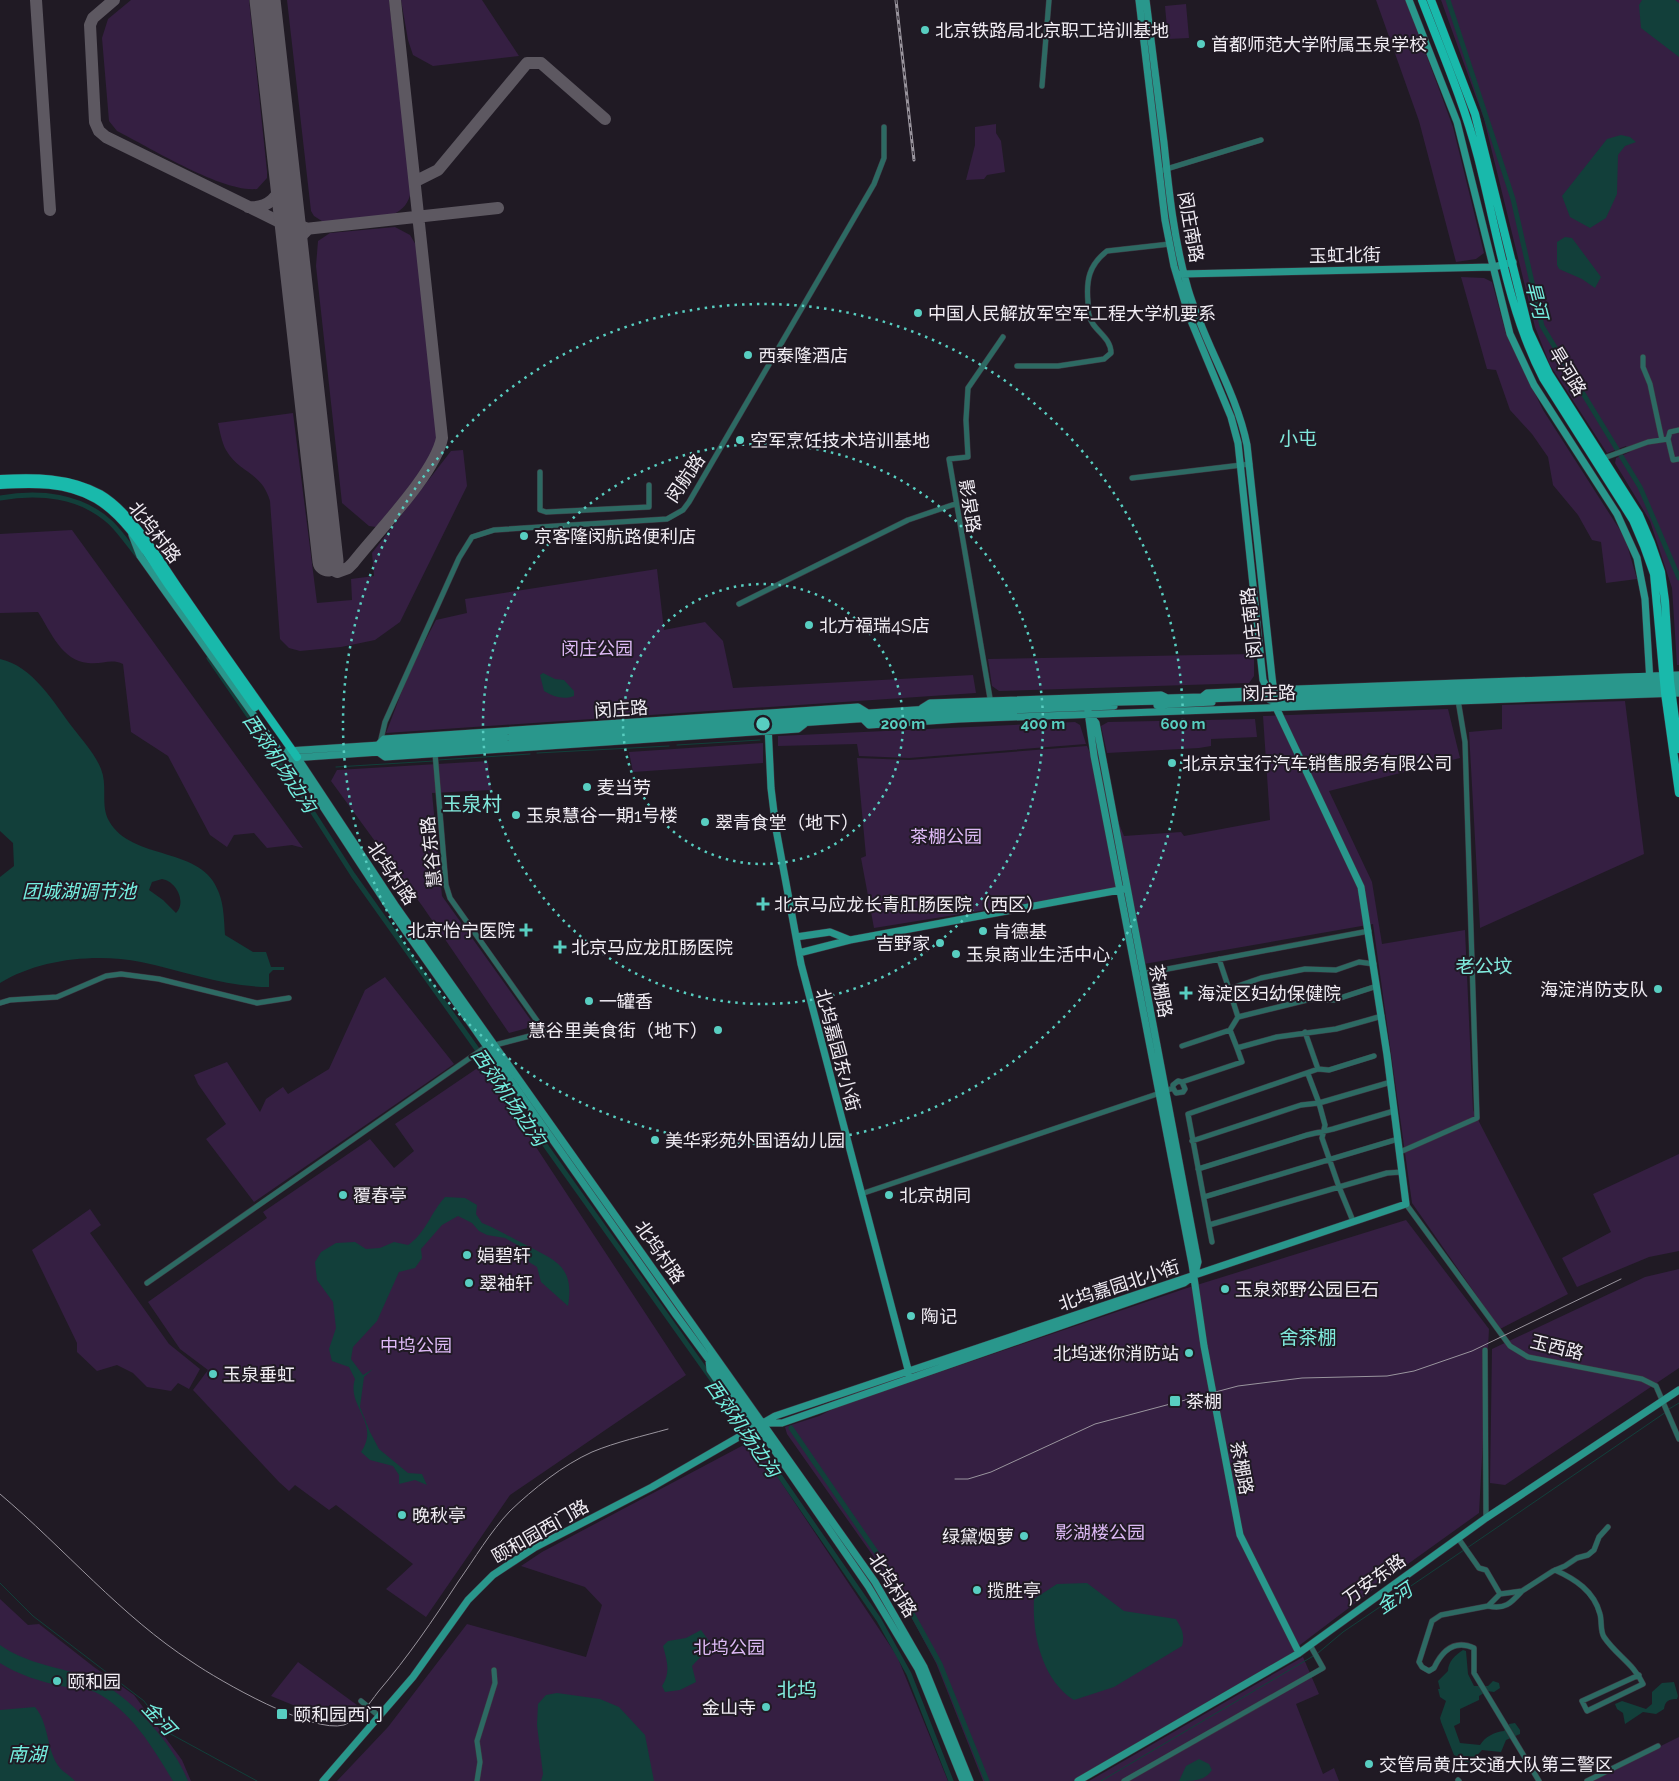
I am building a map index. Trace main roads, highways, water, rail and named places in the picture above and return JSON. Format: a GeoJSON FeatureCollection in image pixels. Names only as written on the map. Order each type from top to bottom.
{"type":"FeatureCollection","features":[{"type":"Feature","properties":{"kind":"main road","name":"旱河路"},"geometry":{"type":"LineString","coordinates":[[1422,0],[1467,118],[1504,264],[1531,355],[1543,378],[1633,520],[1644,546],[1655,584],[1679,794]]}},
{"type":"Feature","properties":{"kind":"main road","name":"旱河路"},"geometry":{"type":"LineString","coordinates":[[1431,0],[1475,114],[1513,262],[1522,321],[1549,374],[1606,457],[1639,515],[1661,572],[1665,601],[1668,685],[1679,749]]}},
{"type":"Feature","properties":{"kind":"main road","name":"北坞村路"},"geometry":{"type":"LineString","coordinates":[[0,479],[42,478],[62,481],[100,494],[117,507],[146,542],[289,754],[131,532],[97,500],[80,492],[43,484],[0,485]]}},
{"type":"Feature","properties":{"kind":"water"},"geometry":{"type":"Polygon","coordinates":[[[1642,0],[1675,0],[1679,3],[1679,57],[1641,28],[1639,5],[1642,0]]]}},
{"type":"Feature","properties":{"kind":"water"},"geometry":{"type":"Polygon","coordinates":[[[1621,135],[1630,137],[1636,142],[1625,146],[1618,155],[1617,194],[1606,218],[1590,228],[1570,217],[1562,196],[1607,139],[1621,135]]]}},
{"type":"Feature","properties":{"kind":"water"},"geometry":{"type":"Polygon","coordinates":[[[1565,237],[1572,238],[1601,277],[1595,288],[1582,279],[1559,269],[1557,265],[1557,242],[1565,237]]]}},
{"type":"Feature","properties":{"kind":"water","name":"团城湖调节池"},"geometry":{"type":"Polygon","coordinates":[[[0,659],[23,669],[33,677],[92,753],[103,775],[106,815],[120,834],[134,843],[198,867],[211,878],[221,898],[225,935],[253,952],[266,952],[271,967],[284,967],[284,970],[273,970],[269,974],[269,987],[252,986],[220,981],[124,959],[87,958],[50,963],[32,968],[0,983],[0,877],[14,866],[13,843],[0,831],[0,659]],[[162,879],[152,882],[149,890],[176,913],[179,908],[180,898],[172,884],[162,879]]]}},
{"type":"Feature","properties":{"kind":"water"},"geometry":{"type":"Polygon","coordinates":[[[543,673],[555,679],[564,680],[574,691],[574,696],[559,697],[544,691],[540,675],[543,673]]]}},
{"type":"Feature","properties":{"kind":"water"},"geometry":{"type":"Polygon","coordinates":[[[445,1197],[465,1198],[477,1205],[476,1214],[482,1223],[545,1255],[560,1266],[568,1281],[568,1306],[541,1282],[537,1267],[529,1262],[528,1253],[523,1248],[505,1238],[487,1235],[479,1231],[472,1223],[458,1216],[442,1225],[421,1249],[422,1258],[415,1268],[399,1272],[377,1321],[353,1347],[351,1359],[363,1375],[373,1369],[364,1377],[360,1407],[379,1449],[408,1473],[422,1474],[427,1485],[415,1480],[399,1484],[399,1475],[393,1466],[370,1460],[361,1452],[366,1442],[366,1423],[355,1398],[353,1389],[355,1379],[349,1367],[332,1361],[329,1349],[336,1328],[333,1302],[317,1280],[315,1262],[321,1252],[336,1243],[355,1242],[366,1249],[380,1248],[394,1242],[408,1245],[419,1235],[445,1197]]]}},
{"type":"Feature","properties":{"kind":"water"},"geometry":{"type":"Polygon","coordinates":[[[1087,1583],[1124,1611],[1176,1619],[1182,1632],[1183,1642],[1182,1646],[1114,1687],[1074,1700],[1054,1681],[1041,1655],[1035,1627],[1034,1599],[1057,1584],[1087,1583]]]}},
{"type":"Feature","properties":{"kind":"water"},"geometry":{"type":"Polygon","coordinates":[[[701,1630],[709,1641],[708,1649],[692,1666],[696,1682],[680,1690],[665,1692],[662,1686],[667,1676],[667,1666],[663,1646],[668,1641],[686,1638],[701,1630]]]}},
{"type":"Feature","properties":{"kind":"water"},"geometry":{"type":"Polygon","coordinates":[[[0,1645],[22,1657],[93,1679],[121,1696],[149,1722],[173,1752],[188,1781],[173,1781],[140,1731],[120,1709],[108,1700],[95,1692],[53,1684],[14,1671],[0,1663],[0,1645]]]}},
{"type":"Feature","properties":{"kind":"water"},"geometry":{"type":"Polygon","coordinates":[[[1463,1650],[1466,1651],[1468,1674],[1474,1686],[1488,1686],[1493,1681],[1499,1683],[1500,1688],[1494,1692],[1487,1691],[1479,1696],[1479,1700],[1460,1709],[1460,1723],[1454,1726],[1460,1743],[1480,1745],[1490,1735],[1504,1731],[1509,1724],[1515,1723],[1520,1730],[1520,1734],[1506,1740],[1501,1752],[1482,1750],[1467,1766],[1463,1759],[1454,1755],[1441,1722],[1440,1718],[1446,1701],[1440,1697],[1438,1689],[1440,1689],[1438,1681],[1448,1671],[1452,1659],[1463,1650]]]}},
{"type":"Feature","properties":{"kind":"water"},"geometry":{"type":"Polygon","coordinates":[[[1674,1682],[1678,1696],[1677,1699],[1668,1701],[1664,1709],[1656,1714],[1643,1712],[1625,1724],[1623,1713],[1617,1709],[1615,1704],[1622,1701],[1646,1709],[1652,1704],[1652,1692],[1662,1683],[1674,1682]]]}},
{"type":"Feature","properties":{"kind":"water"},"geometry":{"type":"Polygon","coordinates":[[[557,1693],[600,1699],[619,1707],[645,1735],[654,1781],[541,1781],[543,1774],[537,1725],[538,1704],[546,1695],[557,1693]]]}},
{"type":"Feature","properties":{"kind":"water","name":"南湖"},"geometry":{"type":"Polygon","coordinates":[[[35,1707],[43,1722],[52,1754],[62,1770],[75,1781],[0,1781],[0,1710],[35,1707]]]}},
{"type":"Feature","properties":{"kind":"water"},"geometry":{"type":"Polygon","coordinates":[[[1199,1759],[1209,1764],[1212,1770],[1209,1774],[1198,1780],[1179,1781],[1186,1766],[1199,1759]]]}},
{"type":"Feature","properties":{"kind":"waterway","name":"旱河"},"geometry":{"type":"LineString","coordinates":[[1448,0],[1513,199],[1542,326],[1640,487],[1679,578]]}},
{"type":"Feature","properties":{"kind":"waterway","name":"西郊机场边沟"},"geometry":{"type":"LineString","coordinates":[[0,498],[44,495],[59,497],[86,506],[111,523],[138,556]]}},
{"type":"Feature","properties":{"kind":"waterway","name":"西郊机场边沟"},"geometry":{"type":"LineString","coordinates":[[209,658],[287,772],[353,875],[733,1409]]}},
{"type":"Feature","properties":{"kind":"waterway"},"geometry":{"type":"LineString","coordinates":[[677,745],[760,740]]}},
{"type":"Feature","properties":{"kind":"waterway"},"geometry":{"type":"LineString","coordinates":[[537,753],[669,746]]}},
{"type":"Feature","properties":{"kind":"waterway"},"geometry":{"type":"LineString","coordinates":[[438,760],[530,754]]}},
{"type":"Feature","properties":{"kind":"waterway"},"geometry":{"type":"LineString","coordinates":[[336,767],[434,761]]}},
{"type":"Feature","properties":{"kind":"waterway","name":"金河"},"geometry":{"type":"LineString","coordinates":[[1669,1409],[1679,1403]]}},
{"type":"Feature","properties":{"kind":"waterway","name":"金河"},"geometry":{"type":"LineString","coordinates":[[1467,1548],[1666,1412]]}},
{"type":"Feature","properties":{"kind":"waterway"},"geometry":{"type":"LineString","coordinates":[[791,1428],[887,1568],[940,1664],[987,1781]]}},
{"type":"Feature","properties":{"kind":"waterway","name":"西郊机场边沟"},"geometry":{"type":"LineString","coordinates":[[748,1430],[879,1620],[909,1674],[951,1781]]}},
{"type":"Feature","properties":{"kind":"waterway","name":"金河"},"geometry":{"type":"LineString","coordinates":[[1318,1653],[1343,1632],[1464,1550]]}},
{"type":"Feature","properties":{"kind":"waterway","name":"金河"},"geometry":{"type":"LineString","coordinates":[[0,1583],[33,1616],[144,1701],[167,1732],[257,1781]]}},
{"type":"Feature","properties":{"kind":"waterway","name":"金河"},"geometry":{"type":"LineString","coordinates":[[1101,1781],[1315,1655]]}},
{"type":"Feature","properties":{"kind":"tram line"},"geometry":{"type":"LineString","coordinates":[[955,1479],[968,1479],[991,1472],[1095,1424],[1238,1386],[1302,1378],[1387,1376],[1414,1371],[1472,1351],[1621,1279]]}},
{"type":"Feature","properties":{"kind":"tram line"},"geometry":{"type":"LineString","coordinates":[[0,1494],[117,1603],[166,1644],[192,1662],[244,1693],[289,1714],[329,1726],[344,1725],[363,1711],[400,1665],[489,1536],[510,1511],[538,1486],[581,1457],[610,1445],[668,1429]]}},
{"type":"Feature","properties":{"kind":"railway"},"geometry":{"type":"LineString","coordinates":[[896,0],[914,160]]}},
{"type":"Feature","properties":{"kind":"place","name":"北京铁路局北京职工培训基地"},"geometry":{"type":"Point","coordinates":[925,30]}},
{"type":"Feature","properties":{"kind":"place","name":"首都师范大学附属玉泉学校"},"geometry":{"type":"Point","coordinates":[1201,44]}},
{"type":"Feature","properties":{"kind":"place","name":"中国人民解放军空军工程大学机要系"},"geometry":{"type":"Point","coordinates":[918,313]}},
{"type":"Feature","properties":{"kind":"place","name":"西泰隆酒店"},"geometry":{"type":"Point","coordinates":[748,355]}},
{"type":"Feature","properties":{"kind":"place","name":"空军烹饪技术培训基地"},"geometry":{"type":"Point","coordinates":[740,440]}},
{"type":"Feature","properties":{"kind":"place","name":"京客隆闵航路便利店"},"geometry":{"type":"Point","coordinates":[524,536]}},
{"type":"Feature","properties":{"kind":"place","name":"北方福瑞4S店"},"geometry":{"type":"Point","coordinates":[809,625]}},
{"type":"Feature","properties":{"kind":"place","name":"北京京宝行汽车销售服务有限公司"},"geometry":{"type":"Point","coordinates":[1172,763]}},
{"type":"Feature","properties":{"kind":"place","name":"麦当劳"},"geometry":{"type":"Point","coordinates":[587,787]}},
{"type":"Feature","properties":{"kind":"place","name":"玉泉慧谷一期1号楼"},"geometry":{"type":"Point","coordinates":[516,815]}},
{"type":"Feature","properties":{"kind":"place","name":"翠青食堂（地下）"},"geometry":{"type":"Point","coordinates":[705,822]}},
{"type":"Feature","properties":{"kind":"place","name":"北京马应龙长青肛肠医院（西区）"},"geometry":{"type":"Point","coordinates":[763,904]}},
{"type":"Feature","properties":{"kind":"place","name":"北京怡宁医院"},"geometry":{"type":"Point","coordinates":[526,930]}},
{"type":"Feature","properties":{"kind":"place","name":"肯德基"},"geometry":{"type":"Point","coordinates":[983,931]}},
{"type":"Feature","properties":{"kind":"place","name":"吉野家"},"geometry":{"type":"Point","coordinates":[940,943]}},
{"type":"Feature","properties":{"kind":"place","name":"北京马应龙肛肠医院"},"geometry":{"type":"Point","coordinates":[560,947]}},
{"type":"Feature","properties":{"kind":"place","name":"玉泉商业生活中心"},"geometry":{"type":"Point","coordinates":[956,954]}},
{"type":"Feature","properties":{"kind":"place","name":"海淀消防支队"},"geometry":{"type":"Point","coordinates":[1658,989]}},
{"type":"Feature","properties":{"kind":"place","name":"海淀区妇幼保健院"},"geometry":{"type":"Point","coordinates":[1186,993]}},
{"type":"Feature","properties":{"kind":"place","name":"一罐香"},"geometry":{"type":"Point","coordinates":[589,1001]}},
{"type":"Feature","properties":{"kind":"place","name":"慧谷里美食街（地下）"},"geometry":{"type":"Point","coordinates":[718,1030]}},
{"type":"Feature","properties":{"kind":"place","name":"美华彩苑外国语幼儿园"},"geometry":{"type":"Point","coordinates":[655,1140]}},
{"type":"Feature","properties":{"kind":"place","name":"覆春亭"},"geometry":{"type":"Point","coordinates":[343,1195]}},
{"type":"Feature","properties":{"kind":"place","name":"北京胡同"},"geometry":{"type":"Point","coordinates":[889,1195]}},
{"type":"Feature","properties":{"kind":"place","name":"娟碧轩"},"geometry":{"type":"Point","coordinates":[467,1255]}},
{"type":"Feature","properties":{"kind":"place","name":"翠袖轩"},"geometry":{"type":"Point","coordinates":[469,1283]}},
{"type":"Feature","properties":{"kind":"place","name":"玉泉郊野公园巨石"},"geometry":{"type":"Point","coordinates":[1225,1289]}},
{"type":"Feature","properties":{"kind":"place","name":"陶记"},"geometry":{"type":"Point","coordinates":[911,1316]}},
{"type":"Feature","properties":{"kind":"place","name":"北坞迷你消防站"},"geometry":{"type":"Point","coordinates":[1189,1353]}},
{"type":"Feature","properties":{"kind":"place","name":"玉泉垂虹"},"geometry":{"type":"Point","coordinates":[213,1374]}},
{"type":"Feature","properties":{"kind":"place","name":"茶棚"},"geometry":{"type":"Point","coordinates":[1175,1401]}},
{"type":"Feature","properties":{"kind":"place","name":"晚秋亭"},"geometry":{"type":"Point","coordinates":[402,1515]}},
{"type":"Feature","properties":{"kind":"place","name":"绿黛烟萝"},"geometry":{"type":"Point","coordinates":[1024,1536]}},
{"type":"Feature","properties":{"kind":"place","name":"揽胜亭"},"geometry":{"type":"Point","coordinates":[977,1590]}},
{"type":"Feature","properties":{"kind":"place","name":"颐和园"},"geometry":{"type":"Point","coordinates":[57,1681]}},
{"type":"Feature","properties":{"kind":"place","name":"金山寺"},"geometry":{"type":"Point","coordinates":[766,1707]}},
{"type":"Feature","properties":{"kind":"place","name":"颐和园西门"},"geometry":{"type":"Point","coordinates":[282,1714]}},
{"type":"Feature","properties":{"kind":"place","name":"交管局黄庄交通大队第三警区"},"geometry":{"type":"Point","coordinates":[1369,1764]}},
{"type":"Feature","properties":{"kind":"district","name":"小屯"},"geometry":{"type":"Point","coordinates":[1298,438]}},
{"type":"Feature","properties":{"kind":"district","name":"玉泉村"},"geometry":{"type":"Point","coordinates":[472,804]}},
{"type":"Feature","properties":{"kind":"district","name":"老公坟"},"geometry":{"type":"Point","coordinates":[1484,966]}},
{"type":"Feature","properties":{"kind":"district","name":"舍茶棚"},"geometry":{"type":"Point","coordinates":[1308,1337]}},
{"type":"Feature","properties":{"kind":"district","name":"北坞"},"geometry":{"type":"Point","coordinates":[797,1690]}},
{"type":"Feature","properties":{"kind":"park label","name":"闵庄公园"},"geometry":{"type":"Point","coordinates":[597,648]}},
{"type":"Feature","properties":{"kind":"park label","name":"茶棚公园"},"geometry":{"type":"Point","coordinates":[946,836]}},
{"type":"Feature","properties":{"kind":"park label","name":"中坞公园"},"geometry":{"type":"Point","coordinates":[416,1345]}},
{"type":"Feature","properties":{"kind":"park label","name":"影湖楼公园"},"geometry":{"type":"Point","coordinates":[1100,1532]}},
{"type":"Feature","properties":{"kind":"park label","name":"北坞公园"},"geometry":{"type":"Point","coordinates":[729,1647]}}]}
